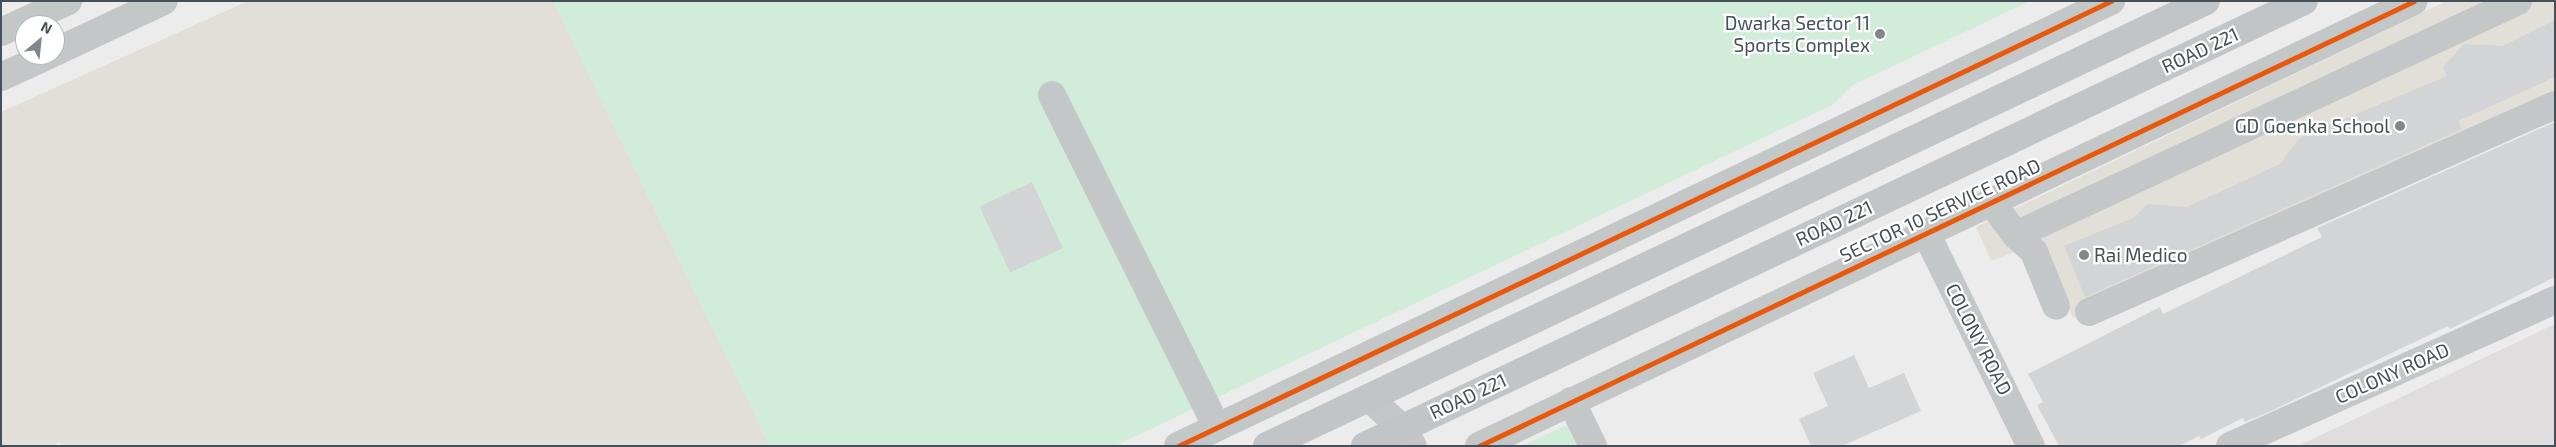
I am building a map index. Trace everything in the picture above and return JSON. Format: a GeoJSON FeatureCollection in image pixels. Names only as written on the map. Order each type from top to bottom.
{"type":"FeatureCollection","features":[{"type":"Feature","properties":{"kind":"main road"},"geometry":{"type":"LineString","coordinates":[[1267,446],[2206,1]]}},
{"type":"Feature","properties":{"kind":"main road","name":"ROAD 221"},"geometry":{"type":"LineString","coordinates":[[1369,445],[1407,437],[2304,1]]}},
{"type":"Feature","properties":{"kind":"street"},"geometry":{"type":"LineString","coordinates":[[1,32],[33,8],[68,1]]}},
{"type":"Feature","properties":{"kind":"street"},"geometry":{"type":"LineString","coordinates":[[65,47],[164,1]]}},
{"type":"Feature","properties":{"kind":"street"},"geometry":{"type":"LineString","coordinates":[[1178,446],[2110,1]]}},
{"type":"Feature","properties":{"kind":"street","name":"SECTOR 10 SERVICE ROAD"},"geometry":{"type":"LineString","coordinates":[[1479,446],[2414,1]]}},
{"type":"Feature","properties":{"kind":"street"},"geometry":{"type":"LineString","coordinates":[[2016,235],[2518,1]]}},
{"type":"Feature","properties":{"kind":"street"},"geometry":{"type":"LineString","coordinates":[[1,78],[28,65]]}},
{"type":"Feature","properties":{"kind":"street"},"geometry":{"type":"LineString","coordinates":[[1052,95],[1217,427]]}},
{"type":"Feature","properties":{"kind":"street"},"geometry":{"type":"LineString","coordinates":[[2089,312],[2555,104]]}},
{"type":"Feature","properties":{"kind":"street"},"geometry":{"type":"LineString","coordinates":[[1991,202],[2016,235],[2034,252],[2056,306]]}},
{"type":"Feature","properties":{"kind":"street","name":"COLONY ROAD"},"geometry":{"type":"LineString","coordinates":[[1926,233],[2031,446]]}},
{"type":"Feature","properties":{"kind":"street","name":"COLONY ROAD"},"geometry":{"type":"LineString","coordinates":[[2230,446],[2555,300]]}},
{"type":"Feature","properties":{"kind":"street"},"geometry":{"type":"LineString","coordinates":[[1369,398],[1407,437]]}},
{"type":"Feature","properties":{"kind":"street"},"geometry":{"type":"LineString","coordinates":[[1369,398],[1369,445]]}},
{"type":"Feature","properties":{"kind":"street"},"geometry":{"type":"LineString","coordinates":[[1571,401],[1593,446]]}},
{"type":"Feature","properties":{"kind":"shaded area"},"geometry":{"type":"Polygon","coordinates":[[[248,1],[553,1],[770,446],[62,446],[60,442],[52,446],[1,446],[1,112],[248,1]]]}},
{"type":"Feature","properties":{"kind":"shaded area"},"geometry":{"type":"Polygon","coordinates":[[[2447,1],[2555,1],[2555,98],[2073,318],[2036,244],[1991,261],[1976,227],[2447,1]]]}},
{"type":"Feature","properties":{"kind":"shaded area"},"geometry":{"type":"Polygon","coordinates":[[[2555,324],[2555,446],[2298,446],[2555,324]]]}},
{"type":"Feature","properties":{"kind":"green space"},"geometry":{"type":"Polygon","coordinates":[[[553,1],[2030,1],[1853,85],[1834,104],[1115,446],[770,446],[553,1]]]}},
{"type":"Feature","properties":{"kind":"green space"},"geometry":{"type":"Polygon","coordinates":[[[1567,425],[1577,446],[1521,446],[1567,425]]]}},
{"type":"Feature","properties":{"kind":"building"},"geometry":{"type":"Polygon","coordinates":[[[2555,20],[2555,77],[2458,121],[2462,129],[2085,297],[2064,246],[2133,218],[2148,204],[2187,207],[2280,164],[2297,141],[2309,131],[2320,129],[2447,76],[2443,67],[2464,44],[2503,46],[2555,20]]]}},
{"type":"Feature","properties":{"kind":"building"},"geometry":{"type":"Polygon","coordinates":[[[2555,122],[2555,277],[2450,329],[2448,326],[2271,411],[2245,422],[2243,418],[2201,439],[2199,436],[2179,446],[2059,446],[2037,405],[2043,402],[2028,374],[2160,307],[2163,314],[2322,237],[2317,228],[2555,122]]]}},
{"type":"Feature","properties":{"kind":"building"},"geometry":{"type":"Polygon","coordinates":[[[1032,182],[1063,248],[1010,273],[979,207],[1032,182]]]}},
{"type":"Feature","properties":{"kind":"building"},"geometry":{"type":"Polygon","coordinates":[[[1854,355],[1869,388],[1904,373],[1921,411],[1842,446],[1811,446],[1799,419],[1828,406],[1813,373],[1854,355]]]}},
{"type":"Feature","properties":{"kind":"cycle path"},"geometry":{"type":"LineString","coordinates":[[1178,446],[2111,1]]}},
{"type":"Feature","properties":{"kind":"cycle path"},"geometry":{"type":"LineString","coordinates":[[1479,446],[2414,1]]}},
{"type":"Feature","properties":{"kind":"place","name":"Dwarka Sector 11 Sports Complex"},"geometry":{"type":"Point","coordinates":[1880,34]}},
{"type":"Feature","properties":{"kind":"place","name":"GD Goenka School"},"geometry":{"type":"Point","coordinates":[2400,126]}},
{"type":"Feature","properties":{"kind":"place","name":"Rai Medico"},"geometry":{"type":"Point","coordinates":[2084,255]}}]}
